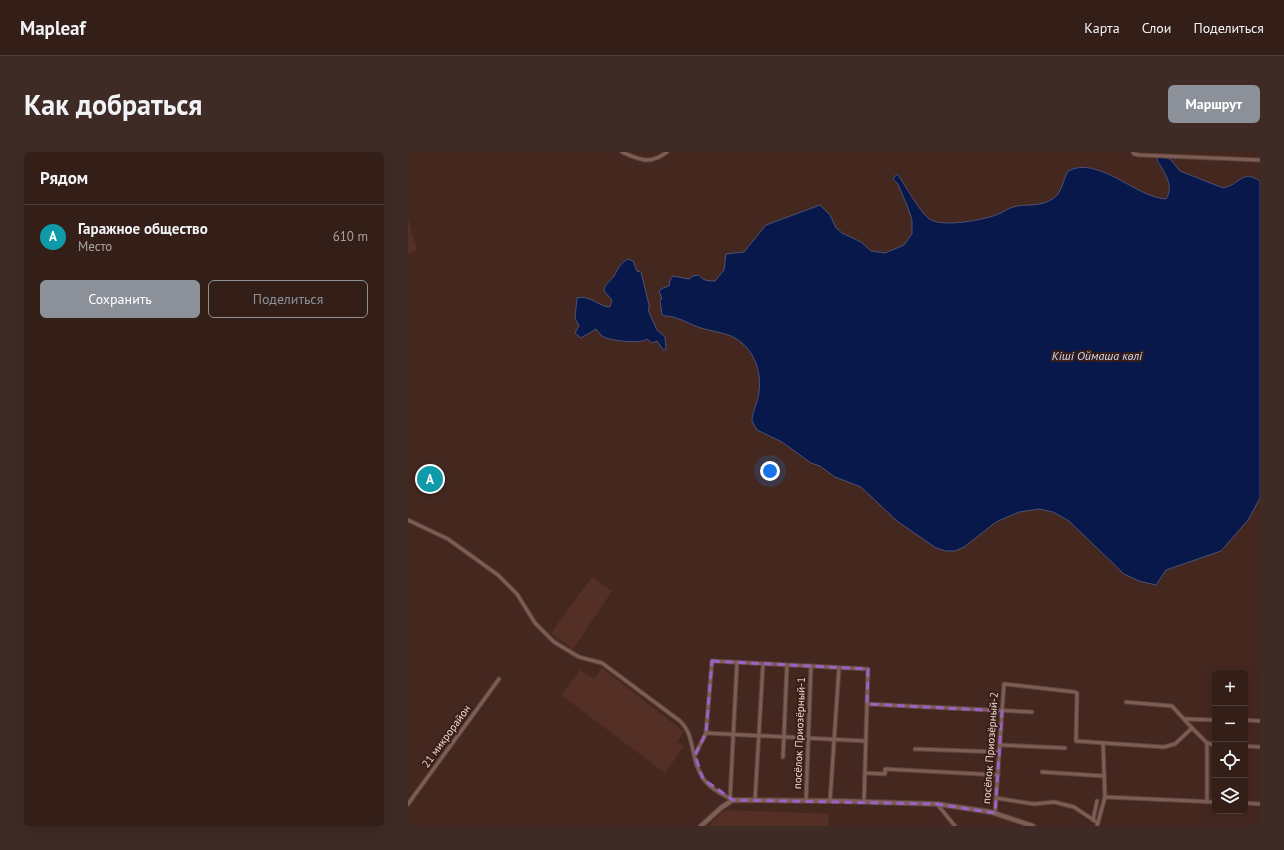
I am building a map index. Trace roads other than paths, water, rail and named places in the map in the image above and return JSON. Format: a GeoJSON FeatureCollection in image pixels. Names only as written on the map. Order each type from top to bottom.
{"type":"FeatureCollection","features":[{"type":"Feature","properties":{"kind":"street"},"geometry":{"type":"LineString","coordinates":[[622,152],[645,160],[659,158],[667,152]]}},
{"type":"Feature","properties":{"kind":"street"},"geometry":{"type":"LineString","coordinates":[[1133,152],[1134,154],[1140,155],[1260,160]]}},
{"type":"Feature","properties":{"kind":"street"},"geometry":{"type":"LineString","coordinates":[[408,520],[448,539],[498,575],[517,594],[535,623],[554,642],[579,657],[602,663],[680,721],[688,731],[697,766],[703,779],[731,799],[937,804],[965,807],[995,814],[1032,826]]}},
{"type":"Feature","properties":{"kind":"street"},"geometry":{"type":"LineString","coordinates":[[695,755],[706,733],[712,661],[868,669],[864,802]]}},
{"type":"Feature","properties":{"kind":"street"},"geometry":{"type":"LineString","coordinates":[[701,826],[731,799],[737,662]]}},
{"type":"Feature","properties":{"kind":"street"},"geometry":{"type":"LineString","coordinates":[[755,800],[763,664]]}},
{"type":"Feature","properties":{"kind":"street"},"geometry":{"type":"LineString","coordinates":[[783,757],[787,665]]}},
{"type":"Feature","properties":{"kind":"street","name":"посёлок Приозёрный-1"},"geometry":{"type":"LineString","coordinates":[[806,801],[811,666]]}},
{"type":"Feature","properties":{"kind":"street"},"geometry":{"type":"LineString","coordinates":[[830,801],[839,668]]}},
{"type":"Feature","properties":{"kind":"street","name":"21 микрорайон"},"geometry":{"type":"LineString","coordinates":[[408,804],[499,678]]}},
{"type":"Feature","properties":{"kind":"street","name":"посёлок Приозёрный-2"},"geometry":{"type":"LineString","coordinates":[[995,814],[1004,684],[1077,693],[1076,741],[1103,743]]}},
{"type":"Feature","properties":{"kind":"street"},"geometry":{"type":"LineString","coordinates":[[1126,702],[1172,706],[1207,743],[1212,744]]}},
{"type":"Feature","properties":{"kind":"street"},"geometry":{"type":"LineString","coordinates":[[867,704],[1032,712]]}},
{"type":"Feature","properties":{"kind":"street"},"geometry":{"type":"LineString","coordinates":[[1185,719],[1212,720]]}},
{"type":"Feature","properties":{"kind":"street"},"geometry":{"type":"LineString","coordinates":[[1248,720],[1260,721]]}},
{"type":"Feature","properties":{"kind":"street"},"geometry":{"type":"LineString","coordinates":[[996,798],[1034,804],[1054,802],[1074,807],[1097,824],[1105,797],[1103,743],[1164,747],[1175,744],[1192,728]]}},
{"type":"Feature","properties":{"kind":"street"},"geometry":{"type":"LineString","coordinates":[[706,733],[866,740]]}},
{"type":"Feature","properties":{"kind":"street"},"geometry":{"type":"LineString","coordinates":[[1207,743],[1207,802]]}},
{"type":"Feature","properties":{"kind":"street"},"geometry":{"type":"LineString","coordinates":[[1000,745],[1065,748]]}},
{"type":"Feature","properties":{"kind":"street"},"geometry":{"type":"LineString","coordinates":[[1248,746],[1260,747]]}},
{"type":"Feature","properties":{"kind":"street"},"geometry":{"type":"LineString","coordinates":[[914,749],[999,752]]}},
{"type":"Feature","properties":{"kind":"street"},"geometry":{"type":"LineString","coordinates":[[865,773],[885,774],[885,769],[998,775]]}},
{"type":"Feature","properties":{"kind":"street"},"geometry":{"type":"LineString","coordinates":[[1042,772],[1104,776]]}},
{"type":"Feature","properties":{"kind":"street"},"geometry":{"type":"LineString","coordinates":[[1105,797],[1212,802]]}},
{"type":"Feature","properties":{"kind":"street"},"geometry":{"type":"LineString","coordinates":[[1093,820],[1097,801]]}},
{"type":"Feature","properties":{"kind":"street"},"geometry":{"type":"LineString","coordinates":[[1248,803],[1260,804]]}},
{"type":"Feature","properties":{"kind":"street"},"geometry":{"type":"LineString","coordinates":[[937,804],[955,826]]}},
{"type":"Feature","properties":{"kind":"water","name":"Кіші Оймаша көлi"},"geometry":{"type":"Polygon","coordinates":[[[1160,156],[1170,159],[1180,171],[1223,188],[1244,177],[1254,178],[1260,181],[1260,498],[1248,520],[1221,551],[1166,570],[1156,585],[1139,581],[1124,574],[1069,521],[1053,512],[1039,509],[1019,512],[996,522],[964,547],[955,551],[946,551],[936,548],[897,521],[861,487],[835,477],[820,466],[811,463],[782,442],[757,430],[752,421],[760,384],[759,375],[750,352],[739,340],[678,319],[664,316],[662,314],[660,301],[662,299],[659,291],[669,286],[670,280],[673,276],[689,279],[693,276],[699,275],[706,280],[715,281],[724,270],[726,254],[744,252],[766,225],[820,205],[830,215],[836,228],[842,233],[861,242],[871,251],[885,253],[904,245],[912,234],[912,220],[898,184],[893,179],[897,174],[922,212],[927,217],[937,222],[954,223],[982,219],[1013,207],[1039,204],[1049,201],[1059,193],[1068,171],[1080,168],[1092,168],[1104,172],[1142,192],[1154,197],[1166,199],[1169,184],[1168,179],[1157,160],[1160,156]]]}},
{"type":"Feature","properties":{"kind":"water"},"geometry":{"type":"Polygon","coordinates":[[[628,259],[633,261],[637,271],[641,272],[649,305],[648,310],[657,330],[665,337],[666,348],[664,351],[657,341],[652,343],[647,339],[644,341],[632,342],[611,339],[602,336],[596,329],[581,338],[575,333],[579,326],[575,318],[577,298],[581,297],[590,299],[610,307],[612,300],[604,291],[605,288],[621,264],[628,259]]]}},
{"type":"Feature","properties":{"kind":"place","name":"Гаражное общество"},"geometry":{"type":"Point","coordinates":[430,479]}}]}
